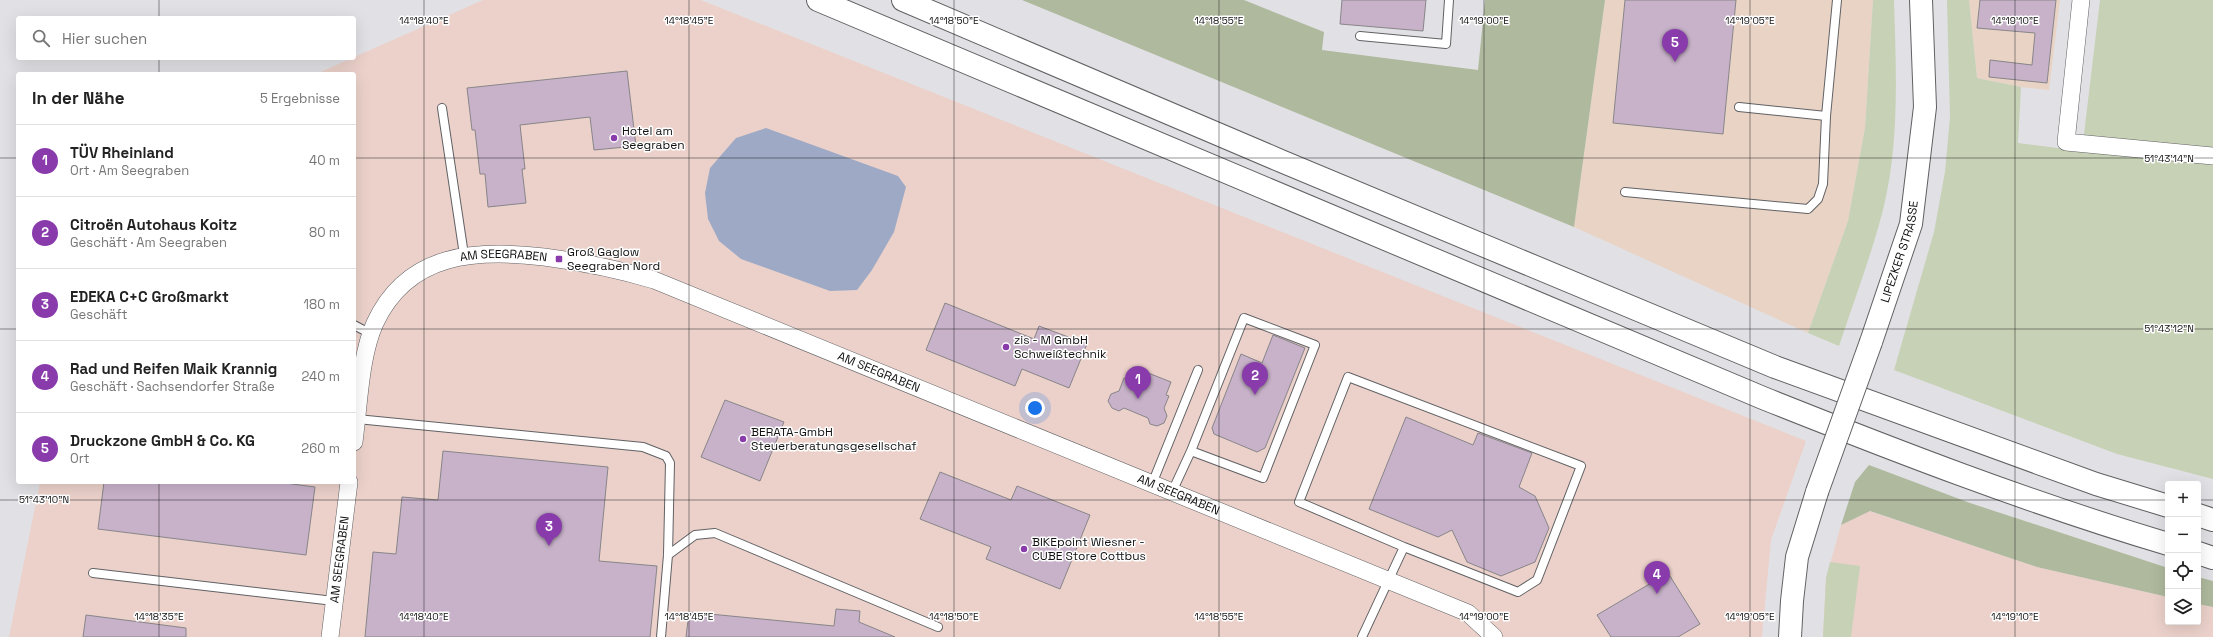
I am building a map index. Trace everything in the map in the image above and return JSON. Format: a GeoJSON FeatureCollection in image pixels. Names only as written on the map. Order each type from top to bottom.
{"type":"FeatureCollection","features":[{"type":"Feature","properties":{"kind":"main road"},"geometry":{"type":"LineString","coordinates":[[818,0],[1763,398],[1924,462],[2098,524],[2165,543]]}},
{"type":"Feature","properties":{"kind":"main road"},"geometry":{"type":"LineString","coordinates":[[903,0],[1281,162],[1775,367],[2089,481],[2165,505]]}},
{"type":"Feature","properties":{"kind":"main road","name":"LIPEZKER STRASSE"},"geometry":{"type":"LineString","coordinates":[[1790,637],[1797,557],[1817,492],[1871,342],[1911,224],[1925,107],[1921,0]]}},
{"type":"Feature","properties":{"kind":"main road"},"geometry":{"type":"LineString","coordinates":[[2201,516],[2213,520]]}},
{"type":"Feature","properties":{"kind":"main road"},"geometry":{"type":"LineString","coordinates":[[2201,554],[2213,558]]}},
{"type":"Feature","properties":{"kind":"street"},"geometry":{"type":"LineString","coordinates":[[2081,0],[2066,142],[2213,156]]}},
{"type":"Feature","properties":{"kind":"street","name":"AM SEEGRABEN"},"geometry":{"type":"LineString","coordinates":[[356,427],[366,354],[371,334],[383,308],[407,281],[428,268],[464,255],[500,252],[559,259],[599,266],[654,280],[1468,613],[1483,625],[1494,637]]}},
{"type":"Feature","properties":{"kind":"street","name":"AM SEEGRABEN"},"geometry":{"type":"LineString","coordinates":[[330,637],[349,484]]}},
{"type":"Feature","properties":{"kind":"lane"},"geometry":{"type":"LineString","coordinates":[[1360,36],[1446,44],[1449,0]]}},
{"type":"Feature","properties":{"kind":"lane"},"geometry":{"type":"LineString","coordinates":[[1625,192],[1808,209],[1818,199],[1823,184],[1826,116],[1837,0]]}},
{"type":"Feature","properties":{"kind":"lane"},"geometry":{"type":"LineString","coordinates":[[1739,107],[1826,116]]}},
{"type":"Feature","properties":{"kind":"lane"},"geometry":{"type":"LineString","coordinates":[[442,108],[464,255]]}},
{"type":"Feature","properties":{"kind":"lane"},"geometry":{"type":"LineString","coordinates":[[1172,492],[1191,451],[1244,318],[1315,345],[1263,478],[1191,451]]}},
{"type":"Feature","properties":{"kind":"lane"},"geometry":{"type":"LineString","coordinates":[[356,326],[371,334]]}},
{"type":"Feature","properties":{"kind":"lane"},"geometry":{"type":"LineString","coordinates":[[1152,484],[1198,370]]}},
{"type":"Feature","properties":{"kind":"lane"},"geometry":{"type":"LineString","coordinates":[[1348,377],[1581,466],[1537,580],[1518,592],[1404,546],[1299,502],[1348,377]]}},
{"type":"Feature","properties":{"kind":"lane"},"geometry":{"type":"LineString","coordinates":[[357,419],[643,447],[666,456],[670,463],[668,555],[661,637]]}},
{"type":"Feature","properties":{"kind":"lane"},"geometry":{"type":"LineString","coordinates":[[668,555],[695,534],[715,533],[938,627]]}},
{"type":"Feature","properties":{"kind":"lane"},"geometry":{"type":"LineString","coordinates":[[1362,637],[1404,546]]}},
{"type":"Feature","properties":{"kind":"lane"},"geometry":{"type":"LineString","coordinates":[[93,573],[334,601]]}},
{"type":"Feature","properties":{"kind":"shaded area"},"geometry":{"type":"Polygon","coordinates":[[[483,0],[701,0],[1806,441],[1771,540],[1762,637],[9,637],[40,484],[356,484],[356,72],[321,72],[348,60],[356,60],[356,56],[483,0]]]}},
{"type":"Feature","properties":{"kind":"shaded area"},"geometry":{"type":"Polygon","coordinates":[[[1605,0],[1873,0],[1865,128],[1848,221],[1808,333],[1574,227],[1605,0]]]}},
{"type":"Feature","properties":{"kind":"shaded area"},"geometry":{"type":"Polygon","coordinates":[[[1969,0],[2060,0],[2049,90],[2021,87],[1977,78],[1969,0]]]}},
{"type":"Feature","properties":{"kind":"shaded area"},"geometry":{"type":"Polygon","coordinates":[[[1869,511],[2037,567],[2165,596],[2165,625],[2201,625],[2201,605],[2213,607],[2213,637],[1823,637],[1826,578],[1841,525],[1869,511]]]}},
{"type":"Feature","properties":{"kind":"green space"},"geometry":{"type":"Polygon","coordinates":[[[1022,0],[1244,0],[1324,32],[1322,50],[1478,70],[1485,0],[1605,0],[1574,227],[1022,0]]]}},
{"type":"Feature","properties":{"kind":"green space"},"geometry":{"type":"Polygon","coordinates":[[[1873,0],[1894,0],[1896,105],[1892,158],[1883,210],[1868,261],[1839,346],[1808,333],[1848,221],[1865,128],[1873,0]]]}},
{"type":"Feature","properties":{"kind":"green space"},"geometry":{"type":"Polygon","coordinates":[[[1947,0],[1969,0],[1977,78],[2021,87],[2018,143],[2082,151],[2100,0],[2213,0],[2213,479],[2117,454],[1894,370],[1934,232],[1945,172],[1950,117],[1947,0]]]}},
{"type":"Feature","properties":{"kind":"green space"},"geometry":{"type":"Polygon","coordinates":[[[1869,465],[1970,503],[2165,567],[2165,596],[2037,567],[1870,511],[1841,525],[1855,482],[1869,465]]]}},
{"type":"Feature","properties":{"kind":"green space"},"geometry":{"type":"Polygon","coordinates":[[[1830,562],[1860,566],[1851,637],[1823,637],[1826,578],[1830,562]]]}},
{"type":"Feature","properties":{"kind":"green space"},"geometry":{"type":"Polygon","coordinates":[[[2201,578],[2213,581],[2213,607],[2201,605],[2201,578]]]}},
{"type":"Feature","properties":{"kind":"water"},"geometry":{"type":"Polygon","coordinates":[[[766,128],[898,176],[906,187],[894,232],[872,270],[857,290],[830,291],[741,259],[719,241],[708,219],[705,193],[710,168],[736,138],[766,128]]]}},
{"type":"Feature","properties":{"kind":"building"},"geometry":{"type":"Polygon","coordinates":[[[1342,0],[1426,0],[1423,31],[1340,24],[1342,0]]]}},
{"type":"Feature","properties":{"kind":"building"},"geometry":{"type":"Polygon","coordinates":[[[1625,0],[1736,0],[1723,134],[1613,123],[1625,0]]]}},
{"type":"Feature","properties":{"kind":"building"},"geometry":{"type":"Polygon","coordinates":[[[1980,0],[2056,0],[2047,83],[1989,77],[1990,60],[2032,65],[2035,33],[1977,28],[1980,0]]]}},
{"type":"Feature","properties":{"kind":"building","name":"Hotel am Seegraben"},"geometry":{"type":"Polygon","coordinates":[[[627,71],[636,146],[594,150],[590,117],[520,125],[525,169],[522,169],[526,203],[488,207],[485,174],[480,174],[475,130],[472,130],[467,88],[627,71]]]}},
{"type":"Feature","properties":{"kind":"building","name":"zis - M GmbH Schweißtechnik"},"geometry":{"type":"Polygon","coordinates":[[[945,303],[1034,339],[1039,326],[1087,344],[1069,388],[1022,369],[1015,386],[926,350],[945,303]]]}},
{"type":"Feature","properties":{"kind":"building"},"geometry":{"type":"Polygon","coordinates":[[[1273,335],[1305,348],[1265,448],[1257,452],[1214,434],[1212,428],[1241,354],[1262,363],[1273,335]]]}},
{"type":"Feature","properties":{"kind":"building"},"geometry":{"type":"Polygon","coordinates":[[[1133,367],[1171,382],[1166,395],[1169,396],[1164,408],[1167,416],[1164,423],[1157,426],[1150,424],[1148,418],[1124,408],[1119,411],[1112,408],[1108,401],[1111,394],[1119,391],[1124,378],[1128,379],[1133,367]]]}},
{"type":"Feature","properties":{"kind":"building","name":"BERATA-GmbH Steuerberatungsgesellschaf"},"geometry":{"type":"Polygon","coordinates":[[[725,400],[784,422],[760,481],[701,457],[725,400]]]}},
{"type":"Feature","properties":{"kind":"building"},"geometry":{"type":"Polygon","coordinates":[[[1406,417],[1473,445],[1478,433],[1532,453],[1519,487],[1535,496],[1549,528],[1535,562],[1501,576],[1467,562],[1452,530],[1438,537],[1369,509],[1406,417]]]}},
{"type":"Feature","properties":{"kind":"building"},"geometry":{"type":"Polygon","coordinates":[[[443,451],[608,467],[599,561],[657,566],[650,637],[365,637],[373,552],[396,554],[402,497],[438,500],[443,451]]]}},
{"type":"Feature","properties":{"kind":"building"},"geometry":{"type":"Polygon","coordinates":[[[940,472],[1011,500],[1017,486],[1090,515],[1060,589],[986,559],[991,547],[920,519],[940,472]]]}},
{"type":"Feature","properties":{"kind":"building"},"geometry":{"type":"Polygon","coordinates":[[[104,484],[292,484],[315,487],[306,555],[98,529],[104,484]]]}},
{"type":"Feature","properties":{"kind":"building"},"geometry":{"type":"Polygon","coordinates":[[[1668,573],[1700,624],[1678,637],[1611,637],[1597,615],[1668,573]]]}},
{"type":"Feature","properties":{"kind":"building"},"geometry":{"type":"Polygon","coordinates":[[[836,609],[860,611],[859,622],[895,637],[686,637],[689,612],[834,626],[836,609]]]}},
{"type":"Feature","properties":{"kind":"building"},"geometry":{"type":"Polygon","coordinates":[[[86,615],[186,628],[186,637],[83,637],[86,615]]]}},
{"type":"Feature","properties":{"kind":"place","name":"Druckzone GmbH & Co. KG"},"geometry":{"type":"Point","coordinates":[1675,62]}},
{"type":"Feature","properties":{"kind":"place","name":"Hotel am Seegraben"},"geometry":{"type":"Point","coordinates":[614,138]}},
{"type":"Feature","properties":{"kind":"place","name":"Groß Gaglow Seegraben Nord"},"geometry":{"type":"Point","coordinates":[559,259]}},
{"type":"Feature","properties":{"kind":"place","name":"zis - M GmbH Schweißtechnik"},"geometry":{"type":"Point","coordinates":[1006,347]}},
{"type":"Feature","properties":{"kind":"place","name":"Citroën Autohaus Koitz"},"geometry":{"type":"Point","coordinates":[1255,395]}},
{"type":"Feature","properties":{"kind":"place","name":"TÜV Rheinland"},"geometry":{"type":"Point","coordinates":[1138,399]}},
{"type":"Feature","properties":{"kind":"place","name":"BERATA-GmbH Steuerberatungsgesellschaf"},"geometry":{"type":"Point","coordinates":[743,439]}},
{"type":"Feature","properties":{"kind":"place","name":"EDEKA C+C Großmarkt"},"geometry":{"type":"Point","coordinates":[549,546]}},
{"type":"Feature","properties":{"kind":"place","name":"BIKEpoint Wiesner - CUBE Store Cottbus"},"geometry":{"type":"Point","coordinates":[1024,549]}},
{"type":"Feature","properties":{"kind":"place","name":"Rad und Reifen Maik Krannig"},"geometry":{"type":"Point","coordinates":[1657,594]}}]}
